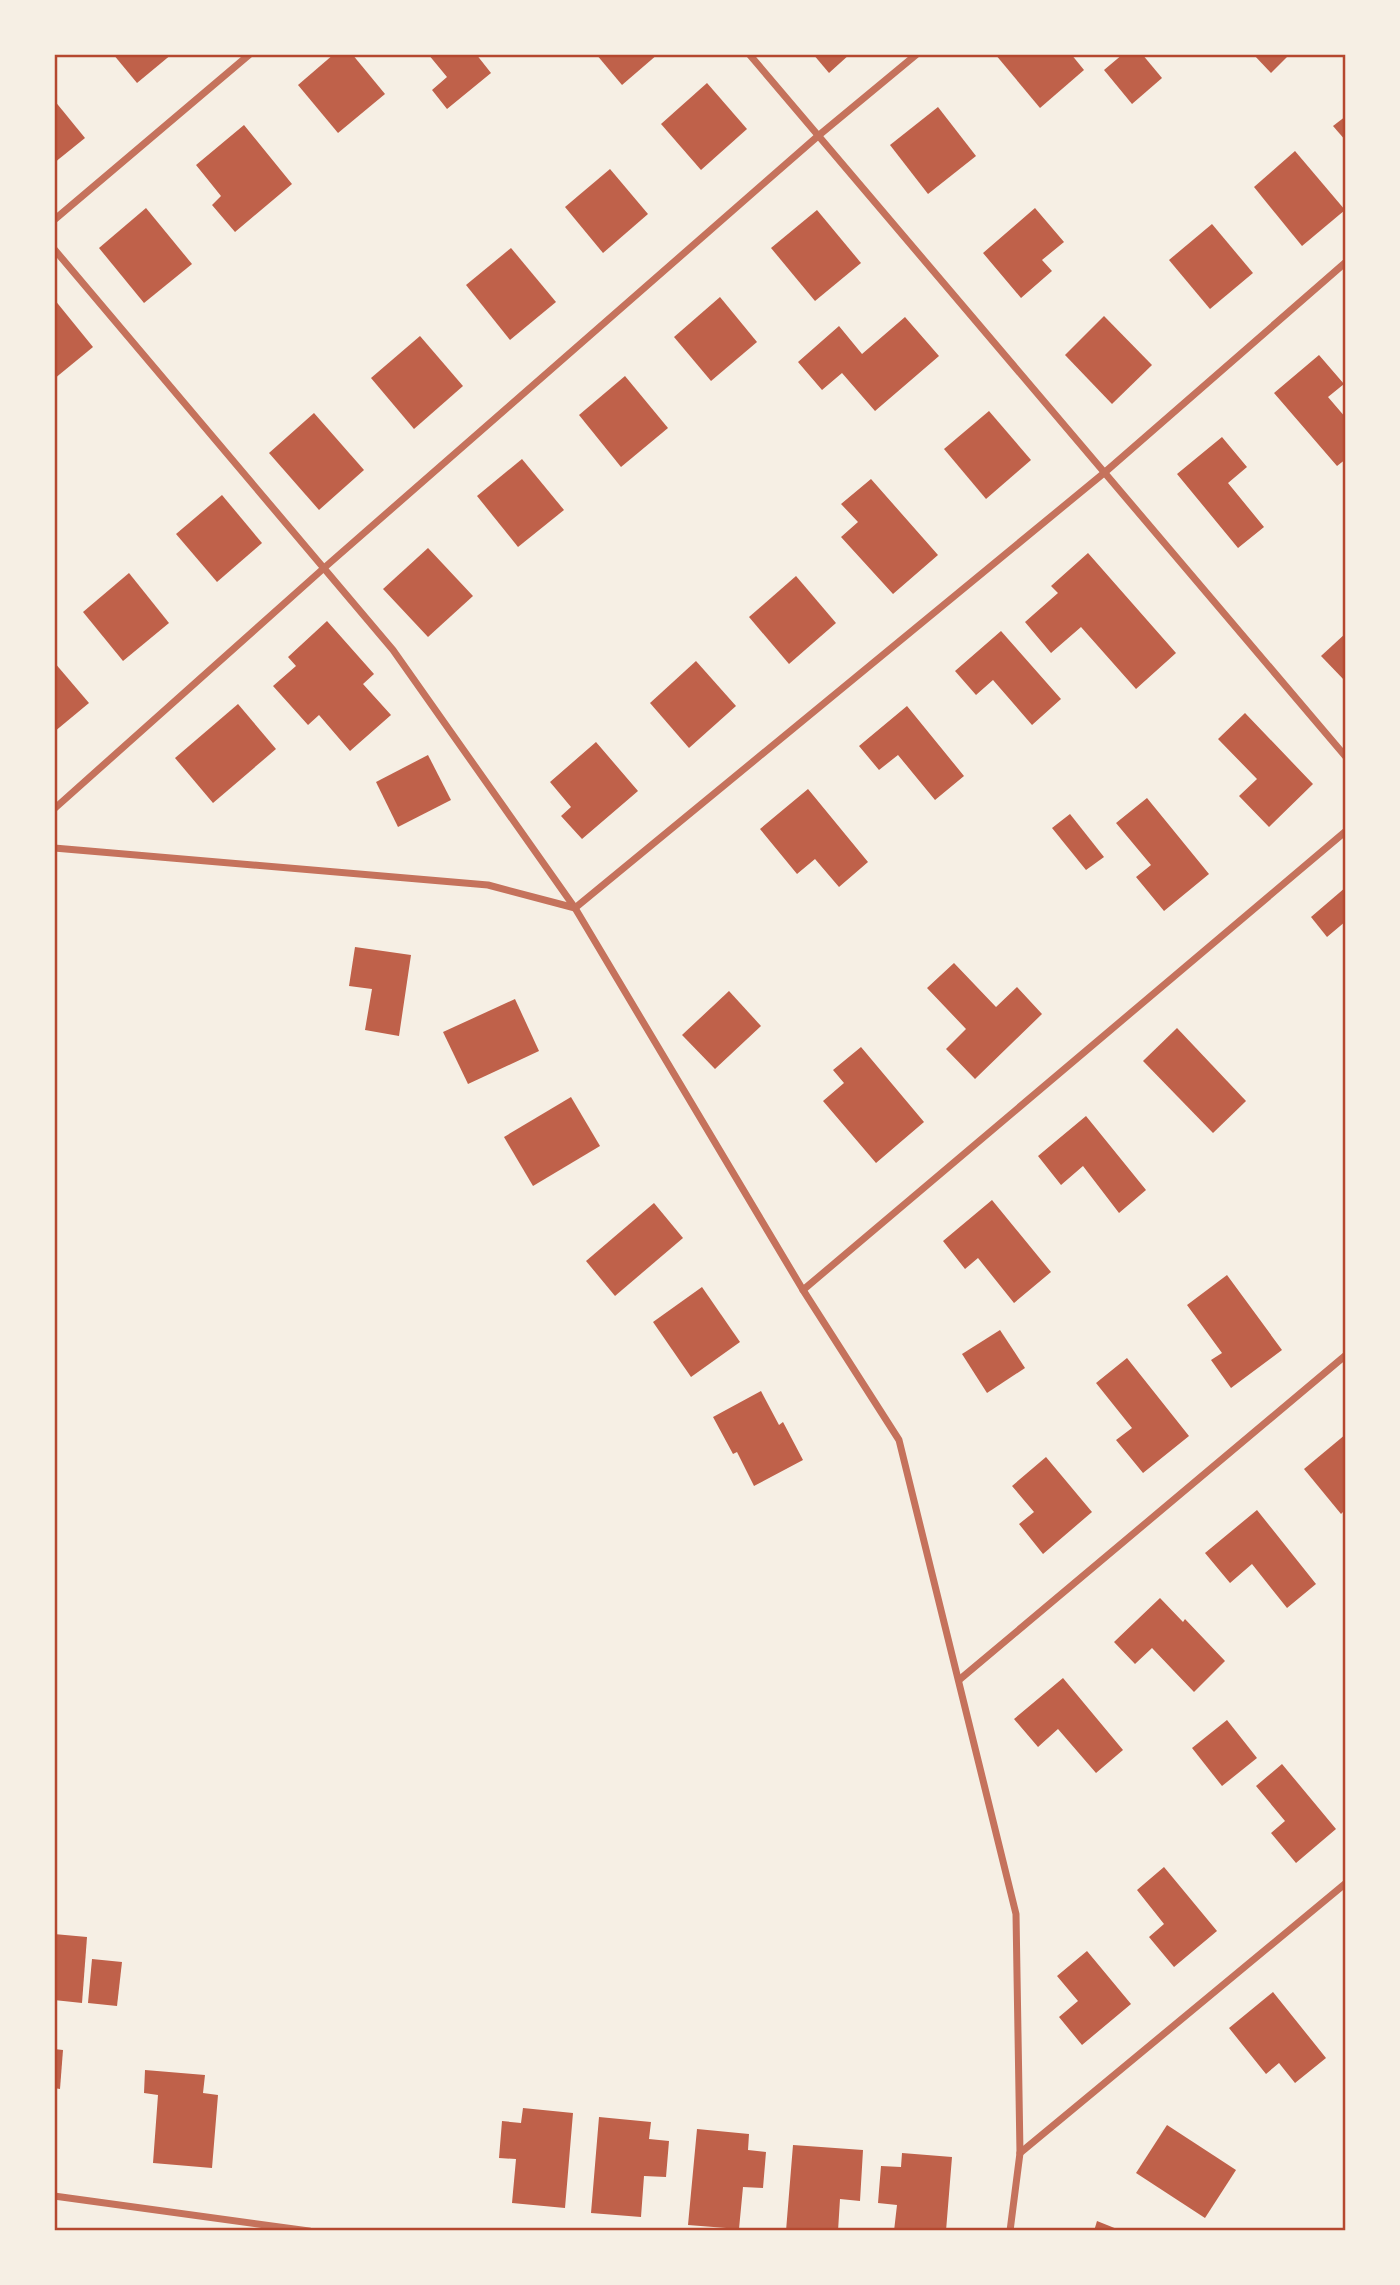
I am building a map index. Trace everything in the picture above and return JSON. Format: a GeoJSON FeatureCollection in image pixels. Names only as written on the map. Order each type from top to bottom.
{"type":"FeatureCollection","features":[{"type":"Feature","properties":{"kind":"street"},"geometry":{"type":"LineString","coordinates":[[54,220],[250,54]]}},
{"type":"Feature","properties":{"kind":"street"},"geometry":{"type":"LineString","coordinates":[[749,54],[1346,757]]}},
{"type":"Feature","properties":{"kind":"street"},"geometry":{"type":"LineString","coordinates":[[54,809],[324,568],[818,136],[917,54]]}},
{"type":"Feature","properties":{"kind":"street"},"geometry":{"type":"LineString","coordinates":[[54,250],[393,650],[575,908],[803,1290],[900,1440],[1016,1914],[1020,2153],[1010,2231]]}},
{"type":"Feature","properties":{"kind":"street"},"geometry":{"type":"LineString","coordinates":[[575,908],[1104,473],[1346,262]]}},
{"type":"Feature","properties":{"kind":"street"},"geometry":{"type":"LineString","coordinates":[[803,1290],[1346,831]]}},
{"type":"Feature","properties":{"kind":"street"},"geometry":{"type":"LineString","coordinates":[[54,848],[488,885],[575,908]]}},
{"type":"Feature","properties":{"kind":"street"},"geometry":{"type":"LineString","coordinates":[[959,1680],[1346,1355]]}},
{"type":"Feature","properties":{"kind":"street"},"geometry":{"type":"LineString","coordinates":[[1020,2153],[1346,1883]]}},
{"type":"Feature","properties":{"kind":"street"},"geometry":{"type":"LineString","coordinates":[[54,2196],[268,2228],[309,2231]]}},
{"type":"Feature","properties":{"kind":"building"},"geometry":{"type":"Polygon","coordinates":[[[113,54],[172,54],[137,83],[113,54]]]}},
{"type":"Feature","properties":{"kind":"building"},"geometry":{"type":"Polygon","coordinates":[[[334,54],[352,54],[385,94],[338,133],[298,85],[334,54]]]}},
{"type":"Feature","properties":{"kind":"building"},"geometry":{"type":"Polygon","coordinates":[[[428,54],[476,54],[491,73],[447,109],[432,90],[447,77],[428,54]]]}},
{"type":"Feature","properties":{"kind":"building"},"geometry":{"type":"Polygon","coordinates":[[[596,54],[658,54],[622,85],[596,54]]]}},
{"type":"Feature","properties":{"kind":"building"},"geometry":{"type":"Polygon","coordinates":[[[813,54],[850,54],[829,73],[813,54]]]}},
{"type":"Feature","properties":{"kind":"building"},"geometry":{"type":"Polygon","coordinates":[[[995,54],[1071,54],[1084,70],[1040,108],[995,54]]]}},
{"type":"Feature","properties":{"kind":"building"},"geometry":{"type":"Polygon","coordinates":[[[1123,54],[1142,54],[1162,78],[1132,104],[1104,70],[1123,54]]]}},
{"type":"Feature","properties":{"kind":"building"},"geometry":{"type":"Polygon","coordinates":[[[1253,54],[1290,54],[1271,73],[1253,54]]]}},
{"type":"Feature","properties":{"kind":"building"},"geometry":{"type":"Polygon","coordinates":[[[707,83],[747,129],[701,170],[661,124],[707,83]]]}},
{"type":"Feature","properties":{"kind":"building"},"geometry":{"type":"Polygon","coordinates":[[[54,100],[85,138],[54,163],[54,100]]]}},
{"type":"Feature","properties":{"kind":"building"},"geometry":{"type":"Polygon","coordinates":[[[938,107],[976,156],[928,194],[890,145],[938,107]]]}},
{"type":"Feature","properties":{"kind":"building"},"geometry":{"type":"Polygon","coordinates":[[[1346,116],[1346,141],[1333,126],[1346,116]]]}},
{"type":"Feature","properties":{"kind":"building"},"geometry":{"type":"Polygon","coordinates":[[[244,125],[292,184],[235,232],[212,205],[221,196],[196,165],[244,125]]]}},
{"type":"Feature","properties":{"kind":"building"},"geometry":{"type":"Polygon","coordinates":[[[1295,151],[1345,210],[1302,246],[1254,187],[1295,151]]]}},
{"type":"Feature","properties":{"kind":"building"},"geometry":{"type":"Polygon","coordinates":[[[610,169],[648,214],[603,253],[565,207],[610,169]]]}},
{"type":"Feature","properties":{"kind":"building"},"geometry":{"type":"Polygon","coordinates":[[[146,208],[192,264],[144,303],[99,248],[146,208]]]}},
{"type":"Feature","properties":{"kind":"building"},"geometry":{"type":"Polygon","coordinates":[[[1035,208],[1064,242],[1042,260],[1052,271],[1021,298],[983,253],[1035,208]]]}},
{"type":"Feature","properties":{"kind":"building"},"geometry":{"type":"Polygon","coordinates":[[[817,210],[861,263],[815,301],[771,248],[817,210]]]}},
{"type":"Feature","properties":{"kind":"building"},"geometry":{"type":"Polygon","coordinates":[[[1212,224],[1253,273],[1210,309],[1169,260],[1212,224]]]}},
{"type":"Feature","properties":{"kind":"building"},"geometry":{"type":"Polygon","coordinates":[[[511,248],[556,302],[510,340],[466,285],[511,248]]]}},
{"type":"Feature","properties":{"kind":"building"},"geometry":{"type":"Polygon","coordinates":[[[720,297],[757,342],[711,381],[674,337],[720,297]]]}},
{"type":"Feature","properties":{"kind":"building"},"geometry":{"type":"Polygon","coordinates":[[[54,299],[93,347],[54,379],[54,299]]]}},
{"type":"Feature","properties":{"kind":"building"},"geometry":{"type":"Polygon","coordinates":[[[1104,316],[1152,365],[1112,404],[1065,355],[1104,316]]]}},
{"type":"Feature","properties":{"kind":"building"},"geometry":{"type":"Polygon","coordinates":[[[905,317],[939,356],[875,411],[842,373],[822,390],[798,362],[839,326],[862,354],[905,317]]]}},
{"type":"Feature","properties":{"kind":"building"},"geometry":{"type":"Polygon","coordinates":[[[420,336],[463,386],[414,429],[371,378],[420,336]]]}},
{"type":"Feature","properties":{"kind":"building"},"geometry":{"type":"Polygon","coordinates":[[[1319,355],[1344,384],[1328,397],[1346,418],[1346,459],[1337,466],[1274,393],[1319,355]]]}},
{"type":"Feature","properties":{"kind":"building"},"geometry":{"type":"Polygon","coordinates":[[[625,376],[668,428],[621,467],[579,415],[625,376]]]}},
{"type":"Feature","properties":{"kind":"building"},"geometry":{"type":"Polygon","coordinates":[[[989,411],[1031,460],[986,499],[944,449],[989,411]]]}},
{"type":"Feature","properties":{"kind":"building"},"geometry":{"type":"Polygon","coordinates":[[[314,413],[364,470],[319,510],[269,453],[314,413]]]}},
{"type":"Feature","properties":{"kind":"building"},"geometry":{"type":"Polygon","coordinates":[[[1222,437],[1247,467],[1228,483],[1264,527],[1238,548],[1177,474],[1222,437]]]}},
{"type":"Feature","properties":{"kind":"building"},"geometry":{"type":"Polygon","coordinates":[[[522,459],[564,510],[518,547],[477,496],[522,459]]]}},
{"type":"Feature","properties":{"kind":"building"},"geometry":{"type":"Polygon","coordinates":[[[871,479],[938,555],[893,594],[841,537],[858,522],[841,504],[871,479]]]}},
{"type":"Feature","properties":{"kind":"building"},"geometry":{"type":"Polygon","coordinates":[[[222,495],[262,543],[217,582],[176,534],[222,495]]]}},
{"type":"Feature","properties":{"kind":"building"},"geometry":{"type":"Polygon","coordinates":[[[428,548],[473,596],[428,637],[383,589],[428,548]]]}},
{"type":"Feature","properties":{"kind":"building"},"geometry":{"type":"Polygon","coordinates":[[[1088,553],[1176,653],[1136,689],[1081,627],[1051,653],[1025,622],[1058,593],[1051,586],[1088,553]]]}},
{"type":"Feature","properties":{"kind":"building"},"geometry":{"type":"Polygon","coordinates":[[[129,573],[169,623],[123,661],[83,612],[129,573]]]}},
{"type":"Feature","properties":{"kind":"building"},"geometry":{"type":"Polygon","coordinates":[[[796,576],[836,623],[789,664],[749,617],[796,576]]]}},
{"type":"Feature","properties":{"kind":"building"},"geometry":{"type":"Polygon","coordinates":[[[327,621],[374,674],[363,684],[391,715],[350,751],[319,715],[308,725],[273,686],[296,666],[288,657],[327,621]]]}},
{"type":"Feature","properties":{"kind":"building"},"geometry":{"type":"Polygon","coordinates":[[[1001,631],[1061,699],[1032,725],[993,680],[976,695],[955,671],[1001,631]]]}},
{"type":"Feature","properties":{"kind":"building"},"geometry":{"type":"Polygon","coordinates":[[[1346,633],[1346,682],[1321,656],[1346,633]]]}},
{"type":"Feature","properties":{"kind":"building"},"geometry":{"type":"Polygon","coordinates":[[[696,661],[736,706],[689,748],[650,703],[696,661]]]}},
{"type":"Feature","properties":{"kind":"building"},"geometry":{"type":"Polygon","coordinates":[[[54,662],[89,703],[54,732],[54,662]]]}},
{"type":"Feature","properties":{"kind":"building"},"geometry":{"type":"Polygon","coordinates":[[[238,704],[276,749],[213,803],[175,758],[238,704]]]}},
{"type":"Feature","properties":{"kind":"building"},"geometry":{"type":"Polygon","coordinates":[[[907,706],[964,776],[935,800],[898,755],[879,770],[859,746],[907,706]]]}},
{"type":"Feature","properties":{"kind":"building"},"geometry":{"type":"Polygon","coordinates":[[[1245,713],[1313,784],[1269,827],[1239,796],[1257,779],[1218,739],[1245,713]]]}},
{"type":"Feature","properties":{"kind":"building"},"geometry":{"type":"Polygon","coordinates":[[[596,742],[638,791],[582,839],[561,816],[571,807],[550,782],[596,742]]]}},
{"type":"Feature","properties":{"kind":"building"},"geometry":{"type":"Polygon","coordinates":[[[428,755],[451,800],[398,827],[376,782],[428,755]]]}},
{"type":"Feature","properties":{"kind":"building"},"geometry":{"type":"Polygon","coordinates":[[[808,789],[868,862],[839,887],[815,859],[797,874],[760,829],[808,789]]]}},
{"type":"Feature","properties":{"kind":"building"},"geometry":{"type":"Polygon","coordinates":[[[1147,798],[1209,874],[1164,911],[1136,877],[1151,865],[1116,823],[1147,798]]]}},
{"type":"Feature","properties":{"kind":"building"},"geometry":{"type":"Polygon","coordinates":[[[1070,814],[1104,857],[1086,870],[1052,828],[1070,814]]]}},
{"type":"Feature","properties":{"kind":"building"},"geometry":{"type":"Polygon","coordinates":[[[1346,887],[1346,921],[1327,937],[1311,917],[1346,887]]]}},
{"type":"Feature","properties":{"kind":"building"},"geometry":{"type":"Polygon","coordinates":[[[355,947],[411,955],[399,1036],[365,1030],[372,989],[349,986],[355,947]]]}},
{"type":"Feature","properties":{"kind":"building"},"geometry":{"type":"Polygon","coordinates":[[[954,963],[996,1007],[1017,987],[1042,1014],[975,1079],[946,1049],[966,1029],[927,988],[954,963]]]}},
{"type":"Feature","properties":{"kind":"building"},"geometry":{"type":"Polygon","coordinates":[[[729,991],[761,1026],[715,1069],[682,1035],[729,991]]]}},
{"type":"Feature","properties":{"kind":"building"},"geometry":{"type":"Polygon","coordinates":[[[515,999],[539,1051],[468,1084],[443,1032],[515,999]]]}},
{"type":"Feature","properties":{"kind":"building"},"geometry":{"type":"Polygon","coordinates":[[[1177,1028],[1246,1101],[1213,1133],[1143,1061],[1177,1028]]]}},
{"type":"Feature","properties":{"kind":"building"},"geometry":{"type":"Polygon","coordinates":[[[861,1047],[924,1122],[876,1163],[823,1101],[844,1083],[833,1070],[861,1047]]]}},
{"type":"Feature","properties":{"kind":"building"},"geometry":{"type":"Polygon","coordinates":[[[571,1097],[600,1146],[533,1186],[504,1137],[571,1097]]]}},
{"type":"Feature","properties":{"kind":"building"},"geometry":{"type":"Polygon","coordinates":[[[1086,1116],[1146,1190],[1119,1213],[1083,1166],[1061,1185],[1038,1156],[1086,1116]]]}},
{"type":"Feature","properties":{"kind":"building"},"geometry":{"type":"Polygon","coordinates":[[[992,1200],[1051,1272],[1014,1303],[978,1258],[965,1269],[943,1241],[992,1200]]]}},
{"type":"Feature","properties":{"kind":"building"},"geometry":{"type":"Polygon","coordinates":[[[654,1203],[683,1238],[615,1296],[586,1261],[654,1203]]]}},
{"type":"Feature","properties":{"kind":"building"},"geometry":{"type":"Polygon","coordinates":[[[1227,1275],[1282,1350],[1231,1388],[1211,1360],[1222,1353],[1187,1305],[1227,1275]]]}},
{"type":"Feature","properties":{"kind":"building"},"geometry":{"type":"Polygon","coordinates":[[[702,1287],[740,1342],[691,1377],[653,1322],[702,1287]]]}},
{"type":"Feature","properties":{"kind":"building"},"geometry":{"type":"Polygon","coordinates":[[[1000,1330],[1025,1368],[987,1393],[962,1354],[1000,1330]]]}},
{"type":"Feature","properties":{"kind":"building"},"geometry":{"type":"Polygon","coordinates":[[[1127,1358],[1189,1436],[1143,1473],[1116,1440],[1132,1428],[1096,1383],[1127,1358]]]}},
{"type":"Feature","properties":{"kind":"building"},"geometry":{"type":"Polygon","coordinates":[[[761,1391],[779,1425],[783,1422],[803,1460],[754,1486],[737,1452],[733,1454],[713,1417],[761,1391]]]}},
{"type":"Feature","properties":{"kind":"building"},"geometry":{"type":"Polygon","coordinates":[[[1346,1434],[1346,1509],[1341,1514],[1304,1469],[1346,1434]]]}},
{"type":"Feature","properties":{"kind":"building"},"geometry":{"type":"Polygon","coordinates":[[[1046,1457],[1092,1512],[1043,1554],[1019,1524],[1034,1512],[1012,1486],[1046,1457]]]}},
{"type":"Feature","properties":{"kind":"building"},"geometry":{"type":"Polygon","coordinates":[[[1257,1510],[1316,1584],[1287,1608],[1252,1564],[1230,1583],[1205,1553],[1257,1510]]]}},
{"type":"Feature","properties":{"kind":"building"},"geometry":{"type":"Polygon","coordinates":[[[1160,1598],[1183,1622],[1185,1619],[1225,1661],[1194,1692],[1152,1648],[1135,1664],[1114,1642],[1160,1598]]]}},
{"type":"Feature","properties":{"kind":"building"},"geometry":{"type":"Polygon","coordinates":[[[1063,1678],[1123,1750],[1096,1773],[1058,1729],[1038,1747],[1014,1719],[1063,1678]]]}},
{"type":"Feature","properties":{"kind":"building"},"geometry":{"type":"Polygon","coordinates":[[[1227,1720],[1257,1758],[1222,1786],[1192,1748],[1227,1720]]]}},
{"type":"Feature","properties":{"kind":"building"},"geometry":{"type":"Polygon","coordinates":[[[1282,1764],[1336,1829],[1296,1863],[1271,1833],[1285,1821],[1256,1786],[1282,1764]]]}},
{"type":"Feature","properties":{"kind":"building"},"geometry":{"type":"Polygon","coordinates":[[[1164,1867],[1217,1931],[1174,1967],[1149,1937],[1164,1924],[1137,1890],[1164,1867]]]}},
{"type":"Feature","properties":{"kind":"building"},"geometry":{"type":"Polygon","coordinates":[[[54,1934],[87,1937],[82,2003],[54,2000],[54,1934]]]}},
{"type":"Feature","properties":{"kind":"building"},"geometry":{"type":"Polygon","coordinates":[[[1087,1951],[1131,2004],[1082,2045],[1059,2017],[1078,2001],[1057,1976],[1087,1951]]]}},
{"type":"Feature","properties":{"kind":"building"},"geometry":{"type":"Polygon","coordinates":[[[92,1959],[122,1962],[117,2006],[88,2003],[92,1959]]]}},
{"type":"Feature","properties":{"kind":"building"},"geometry":{"type":"Polygon","coordinates":[[[1273,1992],[1326,2058],[1295,2083],[1279,2063],[1266,2074],[1229,2028],[1273,1992]]]}},
{"type":"Feature","properties":{"kind":"building"},"geometry":{"type":"Polygon","coordinates":[[[54,2049],[63,2050],[60,2089],[54,2088],[54,2049]]]}},
{"type":"Feature","properties":{"kind":"building"},"geometry":{"type":"Polygon","coordinates":[[[145,2070],[205,2075],[203,2093],[218,2095],[212,2168],[153,2163],[158,2095],[144,2093],[145,2070]]]}},
{"type":"Feature","properties":{"kind":"building"},"geometry":{"type":"Polygon","coordinates":[[[523,2108],[573,2113],[565,2208],[512,2203],[516,2159],[499,2158],[502,2121],[521,2123],[523,2108]]]}},
{"type":"Feature","properties":{"kind":"building"},"geometry":{"type":"Polygon","coordinates":[[[599,2117],[651,2122],[649,2139],[669,2141],[666,2177],[644,2176],[641,2217],[591,2213],[599,2117]]]}},
{"type":"Feature","properties":{"kind":"building"},"geometry":{"type":"Polygon","coordinates":[[[1167,2125],[1236,2170],[1205,2218],[1136,2173],[1167,2125]]]}},
{"type":"Feature","properties":{"kind":"building"},"geometry":{"type":"Polygon","coordinates":[[[697,2129],[749,2134],[748,2150],[766,2152],[763,2188],[743,2187],[739,2229],[688,2225],[697,2129]]]}},
{"type":"Feature","properties":{"kind":"building"},"geometry":{"type":"Polygon","coordinates":[[[793,2145],[863,2150],[860,2201],[840,2199],[838,2231],[786,2231],[793,2145]]]}},
{"type":"Feature","properties":{"kind":"building"},"geometry":{"type":"Polygon","coordinates":[[[902,2153],[952,2157],[946,2231],[894,2231],[897,2205],[878,2203],[881,2166],[901,2167],[902,2153]]]}},
{"type":"Feature","properties":{"kind":"building"},"geometry":{"type":"Polygon","coordinates":[[[1097,2221],[1122,2231],[1094,2231],[1097,2221]]]}}]}
